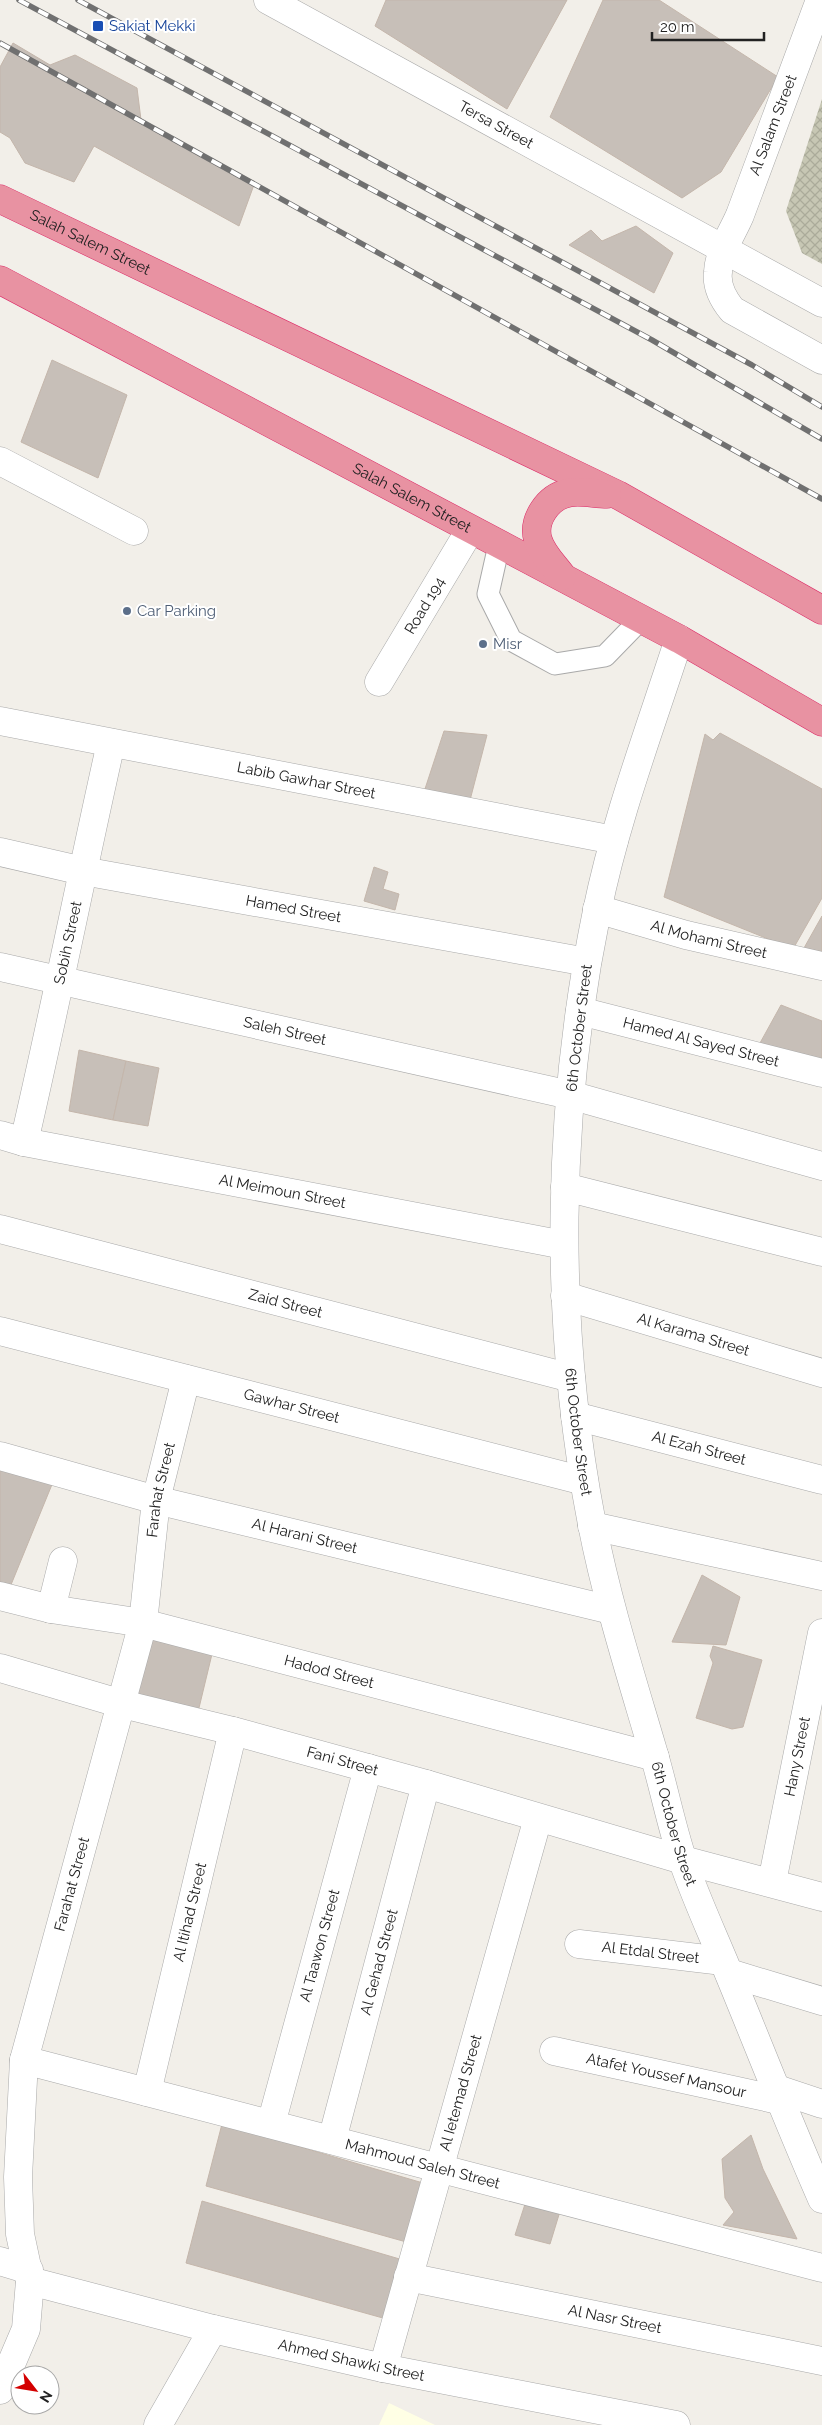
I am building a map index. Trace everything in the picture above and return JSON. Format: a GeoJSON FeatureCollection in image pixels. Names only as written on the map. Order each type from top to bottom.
{"type":"FeatureCollection","features":[{"type":"Feature","properties":{"kind":"highway","name":"Salah Salem Street"},"geometry":{"type":"LineString","coordinates":[[1,200],[618,495],[822,610]]}},
{"type":"Feature","properties":{"kind":"highway","name":"Salah Salem Street"},"geometry":{"type":"LineString","coordinates":[[0,280],[679,639],[822,722]]}},
{"type":"Feature","properties":{"kind":"highway"},"geometry":{"type":"LineString","coordinates":[[567,581],[547,557],[538,540],[538,519],[549,502],[568,493],[618,495]]}},
{"type":"Feature","properties":{"kind":"street","name":"Tersa Street"},"geometry":{"type":"LineString","coordinates":[[268,0],[822,303]]}},
{"type":"Feature","properties":{"kind":"street","name":"Al Salam Street"},"geometry":{"type":"LineString","coordinates":[[724,249],[739,216],[820,0]]}},
{"type":"Feature","properties":{"kind":"street"},"geometry":{"type":"LineString","coordinates":[[724,249],[717,273],[724,299],[732,310],[822,360]]}},
{"type":"Feature","properties":{"kind":"street"},"geometry":{"type":"LineString","coordinates":[[0,460],[134,531]]}},
{"type":"Feature","properties":{"kind":"street","name":"Road 194"},"geometry":{"type":"LineString","coordinates":[[379,682],[470,530]]}},
{"type":"Feature","properties":{"kind":"street","name":"6th October Street"},"geometry":{"type":"LineString","coordinates":[[679,639],[614,840],[587,962],[570,1095],[565,1188],[565,1296],[571,1378],[584,1481],[611,1610],[655,1757],[683,1860],[776,2094],[822,2199]]}},
{"type":"Feature","properties":{"kind":"street","name":"Labib Gawhar Street"},"geometry":{"type":"LineString","coordinates":[[0,721],[614,840]]}},
{"type":"Feature","properties":{"kind":"street","name":"Sobih Street"},"geometry":{"type":"LineString","coordinates":[[12,1138],[62,980],[83,871],[111,743]]}},
{"type":"Feature","properties":{"kind":"street","name":"Hamed Street"},"geometry":{"type":"LineString","coordinates":[[0,852],[83,871],[587,962]]}},
{"type":"Feature","properties":{"kind":"street","name":"Al Mohami Street"},"geometry":{"type":"LineString","coordinates":[[597,910],[686,934],[822,966]]}},
{"type":"Feature","properties":{"kind":"street","name":"Saleh Street"},"geometry":{"type":"LineString","coordinates":[[0,967],[570,1095],[822,1166]]}},
{"type":"Feature","properties":{"kind":"street","name":"Hamed Al Sayed Street"},"geometry":{"type":"LineString","coordinates":[[580,1011],[822,1073]]}},
{"type":"Feature","properties":{"kind":"street","name":"Al Meimoun Street"},"geometry":{"type":"LineString","coordinates":[[12,1138],[564,1245]]}},
{"type":"Feature","properties":{"kind":"street"},"geometry":{"type":"LineString","coordinates":[[565,1188],[822,1252]]}},
{"type":"Feature","properties":{"kind":"street","name":"Zaid Street"},"geometry":{"type":"LineString","coordinates":[[0,1229],[571,1378]]}},
{"type":"Feature","properties":{"kind":"street","name":"Al Karama Street"},"geometry":{"type":"LineString","coordinates":[[565,1296],[822,1373]]}},
{"type":"Feature","properties":{"kind":"street","name":"Gawhar Street"},"geometry":{"type":"LineString","coordinates":[[0,1331],[584,1481]]}},
{"type":"Feature","properties":{"kind":"street","name":"Farahat Street"},"geometry":{"type":"LineString","coordinates":[[0,2390],[26,2329],[29,2276],[20,2234],[18,2177],[10,2133],[24,2060],[122,1704],[134,1650],[143,1623],[156,1500],[186,1379]]}},
{"type":"Feature","properties":{"kind":"street","name":"Al Ezah Street"},"geometry":{"type":"LineString","coordinates":[[576,1416],[822,1480]]}},
{"type":"Feature","properties":{"kind":"street","name":"Al Harani Street"},"geometry":{"type":"LineString","coordinates":[[0,1456],[156,1500],[611,1610]]}},
{"type":"Feature","properties":{"kind":"street"},"geometry":{"type":"LineString","coordinates":[[592,1526],[822,1576]]}},
{"type":"Feature","properties":{"kind":"street"},"geometry":{"type":"LineString","coordinates":[[51,1608],[63,1561]]}},
{"type":"Feature","properties":{"kind":"street","name":"Hadod Street"},"geometry":{"type":"LineString","coordinates":[[0,1596],[51,1608],[143,1623],[655,1757]]}},
{"type":"Feature","properties":{"kind":"street","name":"Hany Street"},"geometry":{"type":"LineString","coordinates":[[772,1882],[811,1748],[821,1641]]}},
{"type":"Feature","properties":{"kind":"street","name":"Fani Street"},"geometry":{"type":"LineString","coordinates":[[0,1668],[122,1704],[233,1731],[426,1784],[683,1860],[772,1882],[822,1897]]}},
{"type":"Feature","properties":{"kind":"street","name":"Al Itihad Street"},"geometry":{"type":"LineString","coordinates":[[147,2092],[233,1731]]}},
{"type":"Feature","properties":{"kind":"street","name":"Al Taawon Street"},"geometry":{"type":"LineString","coordinates":[[271,2124],[368,1768]]}},
{"type":"Feature","properties":{"kind":"street","name":"Al Gehad Street"},"geometry":{"type":"LineString","coordinates":[[332,2140],[426,1784]]}},
{"type":"Feature","properties":{"kind":"street","name":"Al Ietemad Street"},"geometry":{"type":"LineString","coordinates":[[383,2368],[538,1818]]}},
{"type":"Feature","properties":{"kind":"street","name":"Al Etdal Street"},"geometry":{"type":"LineString","coordinates":[[580,1944],[726,1967],[822,2001]]}},
{"type":"Feature","properties":{"kind":"street","name":"Atafet Youssef Mansour"},"geometry":{"type":"LineString","coordinates":[[554,2052],[822,2104]]}},
{"type":"Feature","properties":{"kind":"street","name":"Mahmoud Saleh Street"},"geometry":{"type":"LineString","coordinates":[[24,2060],[822,2268]]}},
{"type":"Feature","properties":{"kind":"street","name":"Ahmed Shawki Street"},"geometry":{"type":"LineString","coordinates":[[0,2261],[29,2276],[213,2329],[383,2368],[676,2425]]}},
{"type":"Feature","properties":{"kind":"street","name":"Al Nasr Street"},"geometry":{"type":"LineString","coordinates":[[408,2277],[822,2361]]}},
{"type":"Feature","properties":{"kind":"street"},"geometry":{"type":"LineString","coordinates":[[158,2425],[213,2329]]}},
{"type":"Feature","properties":{"kind":"lane"},"geometry":{"type":"LineString","coordinates":[[499,545],[488,594],[511,640],[555,664],[605,656],[641,620]]}},
{"type":"Feature","properties":{"kind":"shaded area"},"geometry":{"type":"Polygon","coordinates":[[[822,99],[822,264],[802,253],[786,211],[822,99]]]}},
{"type":"Feature","properties":{"kind":"shaded area"},"geometry":{"type":"Polygon","coordinates":[[[389,2403],[435,2425],[379,2425],[389,2403]]]}},
{"type":"Feature","properties":{"kind":"building"},"geometry":{"type":"Polygon","coordinates":[[[386,0],[567,0],[507,109],[375,26],[386,0]]]}},
{"type":"Feature","properties":{"kind":"building"},"geometry":{"type":"Polygon","coordinates":[[[603,0],[659,0],[778,77],[721,172],[682,198],[550,117],[603,0]]]}},
{"type":"Feature","properties":{"kind":"building","name":"Sakiat Mekki"},"geometry":{"type":"Polygon","coordinates":[[[13,43],[50,65],[75,55],[137,88],[141,120],[255,182],[239,226],[94,146],[74,182],[25,163],[10,138],[0,132],[0,67],[13,43]]]}},
{"type":"Feature","properties":{"kind":"building"},"geometry":{"type":"Polygon","coordinates":[[[636,226],[673,253],[654,293],[569,245],[591,230],[602,241],[636,226]]]}},
{"type":"Feature","properties":{"kind":"building"},"geometry":{"type":"Polygon","coordinates":[[[52,360],[127,395],[98,478],[21,442],[52,360]]]}},
{"type":"Feature","properties":{"kind":"building"},"geometry":{"type":"Polygon","coordinates":[[[444,731],[487,735],[469,804],[423,795],[444,731]]]}},
{"type":"Feature","properties":{"kind":"building"},"geometry":{"type":"Polygon","coordinates":[[[720,733],[822,789],[822,898],[793,949],[664,897],[705,734],[713,740],[720,733]]]}},
{"type":"Feature","properties":{"kind":"building"},"geometry":{"type":"Polygon","coordinates":[[[374,867],[388,872],[383,889],[399,894],[395,910],[364,901],[374,867]]]}},
{"type":"Feature","properties":{"kind":"building"},"geometry":{"type":"Polygon","coordinates":[[[822,916],[822,952],[804,948],[822,916]]]}},
{"type":"Feature","properties":{"kind":"building"},"geometry":{"type":"Polygon","coordinates":[[[781,1005],[822,1021],[822,1061],[760,1043],[781,1005]]]}},
{"type":"Feature","properties":{"kind":"building"},"geometry":{"type":"Polygon","coordinates":[[[79,1050],[126,1061],[113,1120],[69,1111],[79,1050]]]}},
{"type":"Feature","properties":{"kind":"building"},"geometry":{"type":"Polygon","coordinates":[[[126,1061],[159,1068],[148,1126],[113,1120],[126,1061]]]}},
{"type":"Feature","properties":{"kind":"building"},"geometry":{"type":"Polygon","coordinates":[[[0,1468],[53,1482],[6,1597],[0,1596],[0,1468]]]}},
{"type":"Feature","properties":{"kind":"building"},"geometry":{"type":"Polygon","coordinates":[[[702,1575],[740,1597],[726,1645],[672,1642],[702,1575]]]}},
{"type":"Feature","properties":{"kind":"building"},"geometry":{"type":"Polygon","coordinates":[[[150,1637],[212,1654],[198,1712],[132,1695],[150,1637]]]}},
{"type":"Feature","properties":{"kind":"building"},"geometry":{"type":"Polygon","coordinates":[[[713,1646],[762,1660],[743,1727],[732,1729],[696,1718],[713,1663],[710,1656],[713,1646]]]}},
{"type":"Feature","properties":{"kind":"building"},"geometry":{"type":"Polygon","coordinates":[[[222,2124],[423,2183],[410,2243],[206,2186],[222,2124]]]}},
{"type":"Feature","properties":{"kind":"building"},"geometry":{"type":"Polygon","coordinates":[[[751,2135],[763,2169],[797,2239],[723,2225],[734,2212],[725,2198],[722,2159],[751,2135]]]}},
{"type":"Feature","properties":{"kind":"building"},"geometry":{"type":"Polygon","coordinates":[[[527,2198],[561,2208],[550,2244],[515,2235],[527,2198]]]}},
{"type":"Feature","properties":{"kind":"building"},"geometry":{"type":"Polygon","coordinates":[[[202,2201],[403,2260],[390,2320],[186,2263],[202,2201]]]}},
{"type":"Feature","properties":{"kind":"railway"},"geometry":{"type":"LineString","coordinates":[[19,0],[652,340],[822,439]]}},
{"type":"Feature","properties":{"kind":"railway"},"geometry":{"type":"LineString","coordinates":[[78,0],[752,365],[822,407]]}},
{"type":"Feature","properties":{"kind":"railway"},"geometry":{"type":"LineString","coordinates":[[0,43],[822,499]]}},
{"type":"Feature","properties":{"kind":"place","name":"Sakiat Mekki"},"geometry":{"type":"Point","coordinates":[98,26]}},
{"type":"Feature","properties":{"kind":"place","name":"Car Parking"},"geometry":{"type":"Point","coordinates":[127,611]}},
{"type":"Feature","properties":{"kind":"place","name":"Misr"},"geometry":{"type":"Point","coordinates":[483,644]}}]}
